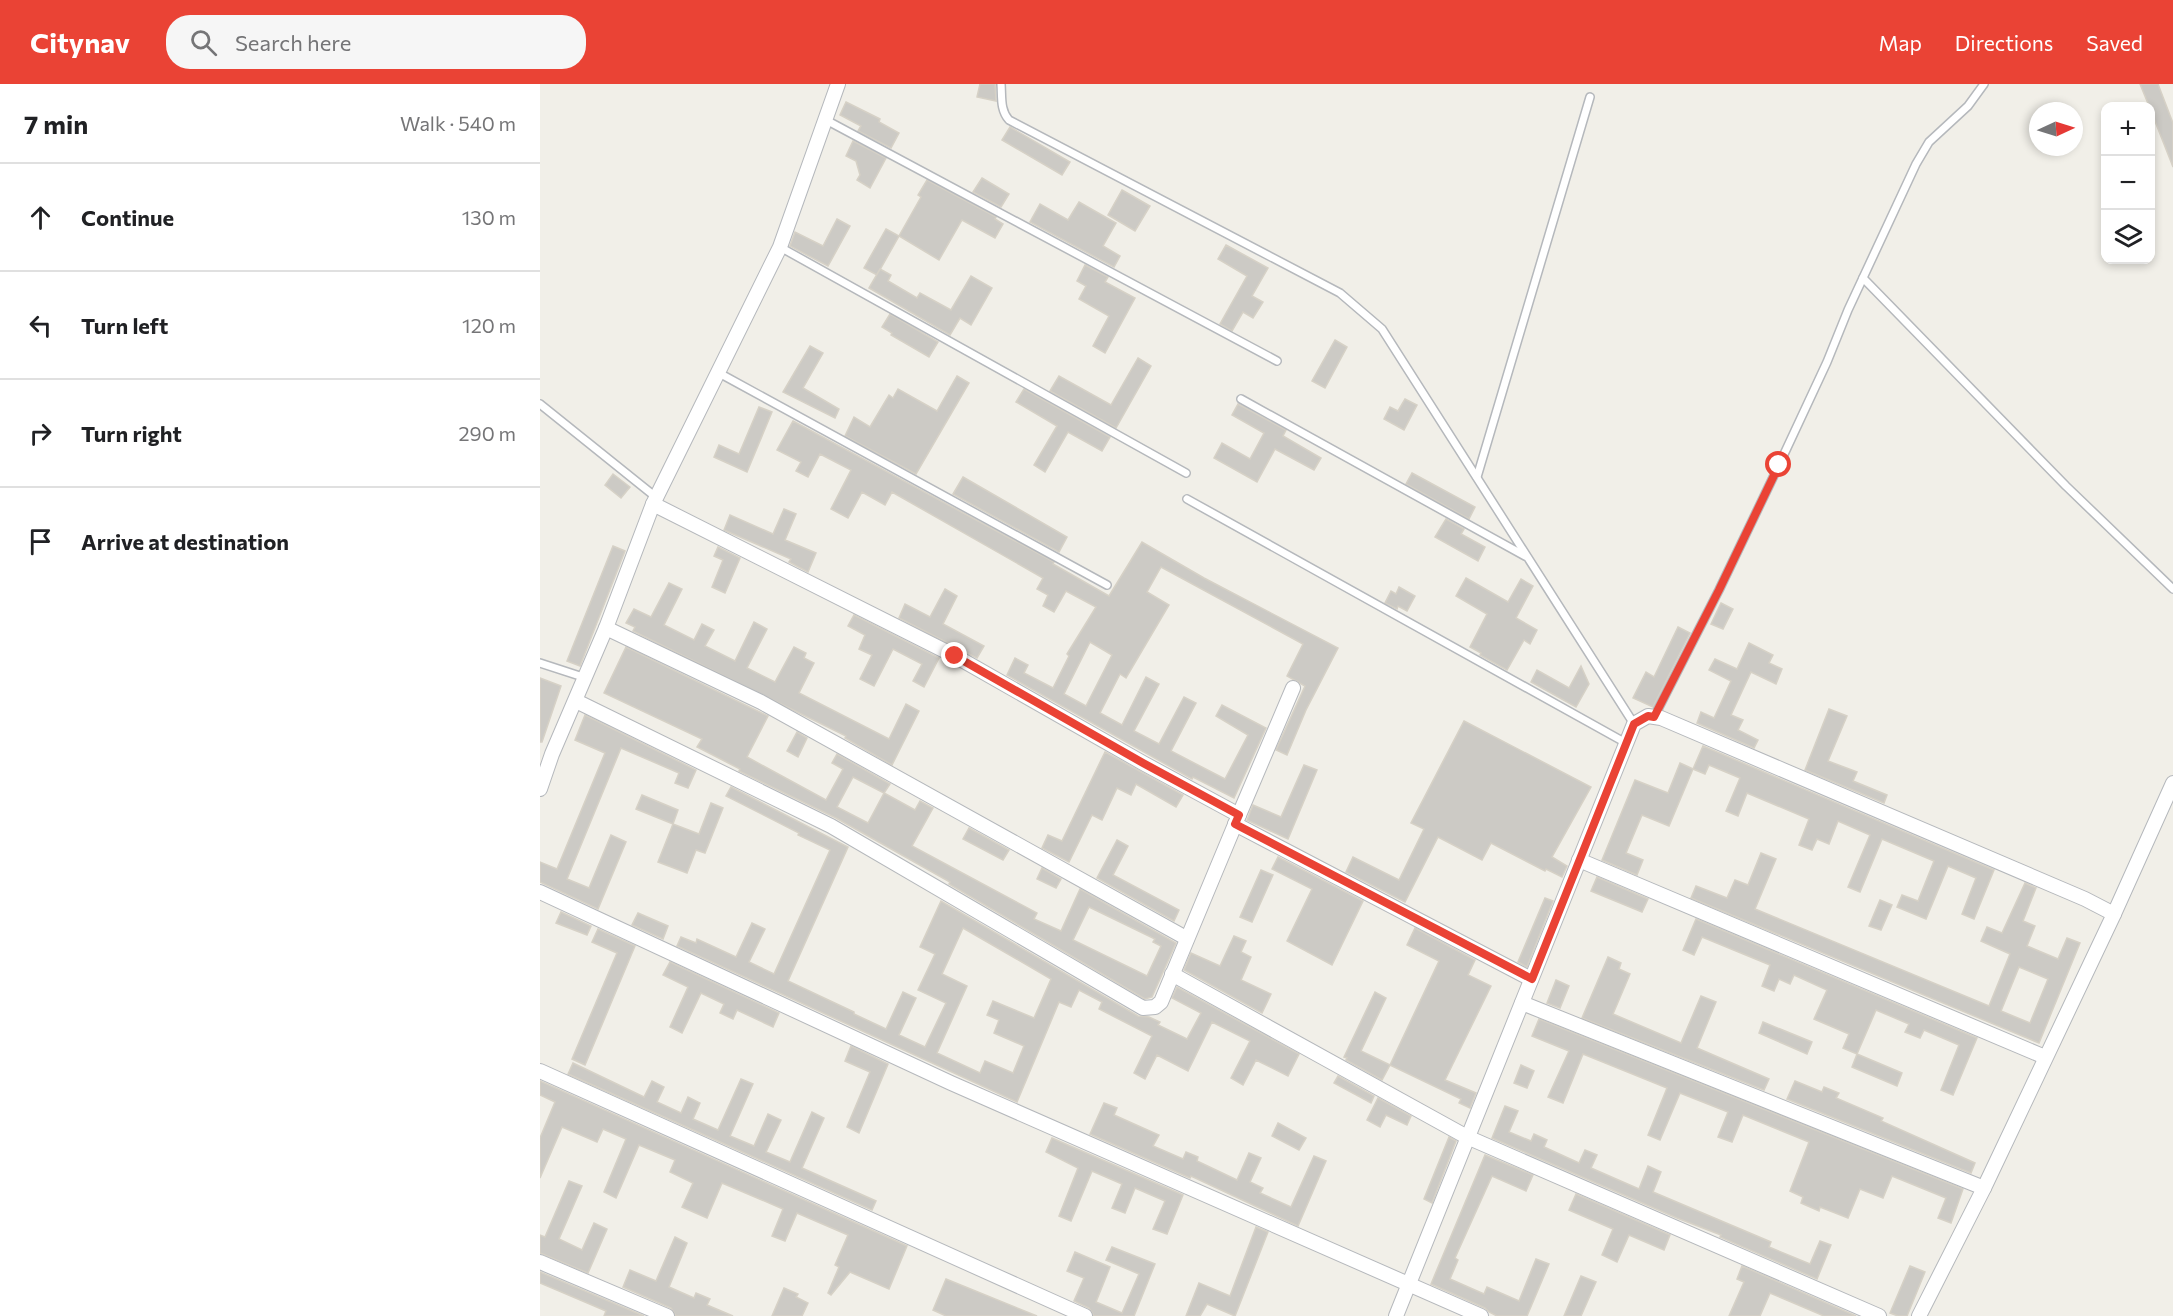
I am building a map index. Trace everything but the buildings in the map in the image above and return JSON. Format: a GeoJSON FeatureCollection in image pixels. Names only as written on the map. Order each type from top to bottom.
{"type":"FeatureCollection","features":[{"type":"Feature","properties":{"kind":"street"},"geometry":{"type":"LineString","coordinates":[[540,789],[552,754],[586,678],[655,501],[780,248],[838,84]]}},
{"type":"Feature","properties":{"kind":"street"},"geometry":{"type":"LineString","coordinates":[[655,501],[955,656],[1237,819],[1532,979]]}},
{"type":"Feature","properties":{"kind":"street"},"geometry":{"type":"LineString","coordinates":[[606,628],[761,702],[1186,938]]}},
{"type":"Feature","properties":{"kind":"street"},"geometry":{"type":"LineString","coordinates":[[576,701],[831,826],[1138,1006],[1148,1008],[1155,1007],[1161,1002],[1293,688]]}},
{"type":"Feature","properties":{"kind":"street"},"geometry":{"type":"LineString","coordinates":[[1396,1316],[1626,743],[1634,724],[1648,716],[1661,718],[2074,894],[2114,914]]}},
{"type":"Feature","properties":{"kind":"street"},"geometry":{"type":"LineString","coordinates":[[1919,1316],[1984,1188],[2114,914],[2173,783]]}},
{"type":"Feature","properties":{"kind":"street"},"geometry":{"type":"LineString","coordinates":[[1579,860],[2045,1057]]}},
{"type":"Feature","properties":{"kind":"street"},"geometry":{"type":"LineString","coordinates":[[540,892],[951,1083],[1481,1316]]}},
{"type":"Feature","properties":{"kind":"street"},"geometry":{"type":"LineString","coordinates":[[1172,974],[1467,1137],[1879,1316]]}},
{"type":"Feature","properties":{"kind":"street"},"geometry":{"type":"LineString","coordinates":[[1522,1003],[1984,1188]]}},
{"type":"Feature","properties":{"kind":"street"},"geometry":{"type":"LineString","coordinates":[[540,1071],[1085,1316]]}},
{"type":"Feature","properties":{"kind":"street"},"geometry":{"type":"LineString","coordinates":[[540,1262],[667,1316]]}},
{"type":"Feature","properties":{"kind":"lane"},"geometry":{"type":"LineString","coordinates":[[1001,84],[1002,107],[1009,120],[1340,293],[1382,329],[1634,724]]}},
{"type":"Feature","properties":{"kind":"lane"},"geometry":{"type":"LineString","coordinates":[[1654,717],[1769,486],[1916,164],[1929,142],[1968,106],[1984,84]]}},
{"type":"Feature","properties":{"kind":"lane"},"geometry":{"type":"LineString","coordinates":[[1476,477],[1590,97]]}},
{"type":"Feature","properties":{"kind":"lane"},"geometry":{"type":"LineString","coordinates":[[826,120],[1277,361]]}},
{"type":"Feature","properties":{"kind":"lane"},"geometry":{"type":"LineString","coordinates":[[780,248],[1186,473]]}},
{"type":"Feature","properties":{"kind":"lane"},"geometry":{"type":"LineString","coordinates":[[1863,278],[2066,486],[2173,589]]}},
{"type":"Feature","properties":{"kind":"lane"},"geometry":{"type":"LineString","coordinates":[[719,373],[1107,585]]}},
{"type":"Feature","properties":{"kind":"lane"},"geometry":{"type":"LineString","coordinates":[[1241,399],[1528,558]]}},
{"type":"Feature","properties":{"kind":"lane"},"geometry":{"type":"LineString","coordinates":[[540,404],[655,501]]}},
{"type":"Feature","properties":{"kind":"lane"},"geometry":{"type":"LineString","coordinates":[[1187,499],[1626,743]]}},
{"type":"Feature","properties":{"kind":"lane"},"geometry":{"type":"LineString","coordinates":[[540,663],[586,678]]}},
{"type":"Feature","properties":{"kind":"route"},"geometry":{"type":"LineString","coordinates":[[955,656],[1239,815],[1235,824],[1532,979],[1634,724],[1648,716],[1654,717],[1779,465]]}}]}
